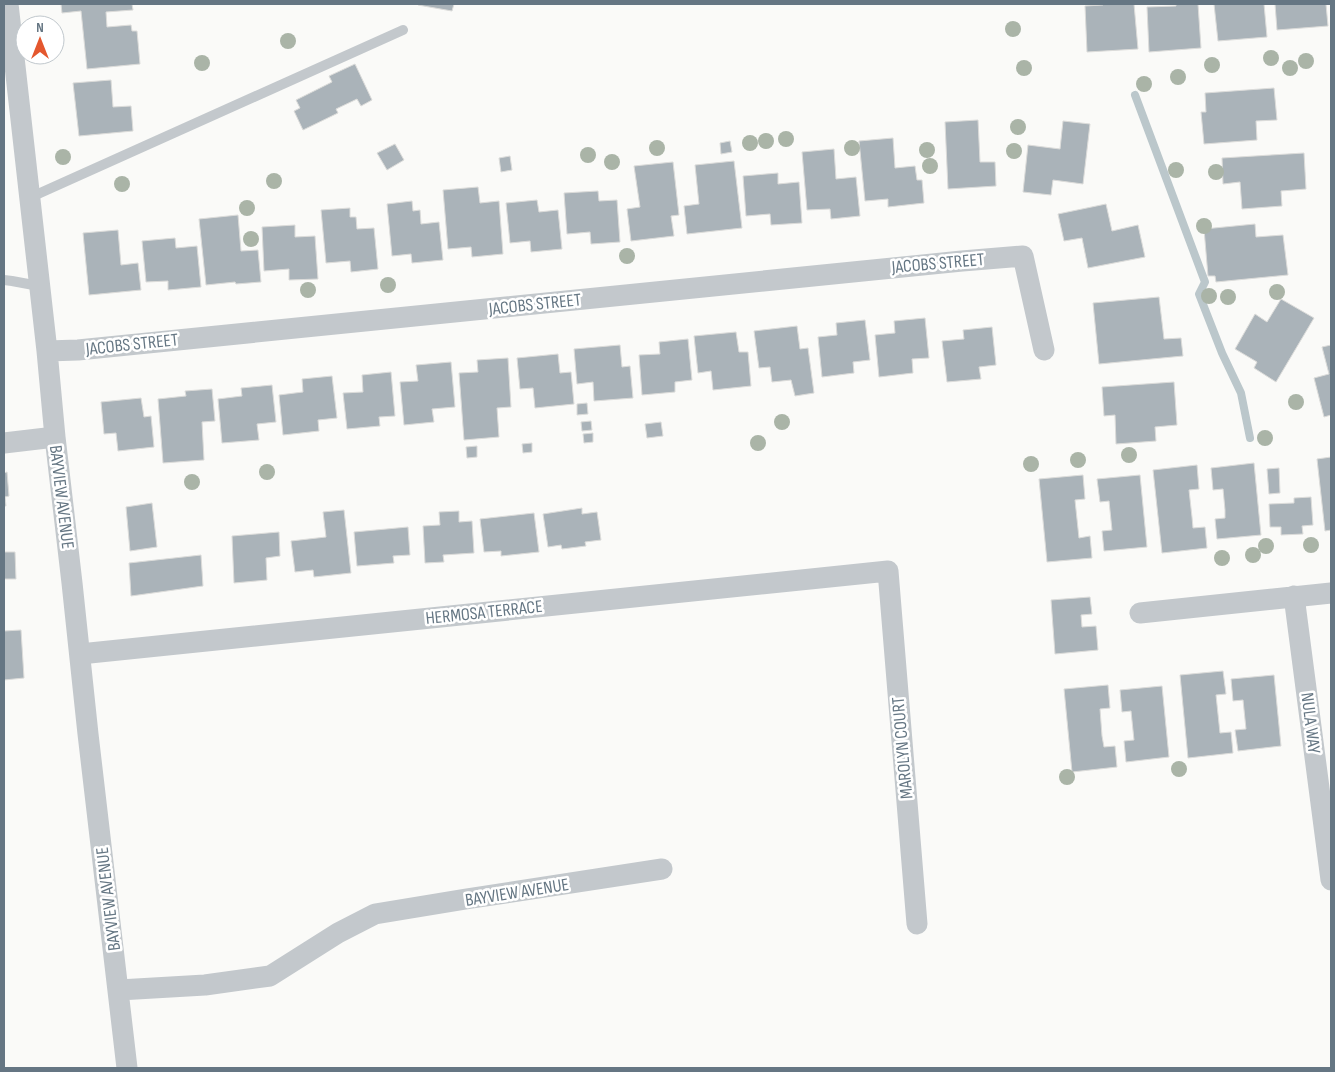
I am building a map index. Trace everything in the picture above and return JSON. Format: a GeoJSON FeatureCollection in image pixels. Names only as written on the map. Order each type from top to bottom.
{"type":"FeatureCollection","features":[{"type":"Feature","properties":{"kind":"street","name":"BAYVIEW AVENUE"},"geometry":{"type":"LineString","coordinates":[[8,4],[88,734],[127,1068]]}},
{"type":"Feature","properties":{"kind":"street","name":"JACOBS STREET"},"geometry":{"type":"LineString","coordinates":[[47,352],[1023,256],[1044,350]]}},
{"type":"Feature","properties":{"kind":"street"},"geometry":{"type":"LineString","coordinates":[[4,443],[55,437]]}},
{"type":"Feature","properties":{"kind":"street","name":"HERMOSA TERRACE"},"geometry":{"type":"LineString","coordinates":[[80,654],[888,571]]}},
{"type":"Feature","properties":{"kind":"street","name":"MAROLYN COURT"},"geometry":{"type":"LineString","coordinates":[[888,571],[916,924]]}},
{"type":"Feature","properties":{"kind":"street"},"geometry":{"type":"LineString","coordinates":[[1140,613],[1331,593]]}},
{"type":"Feature","properties":{"kind":"street","name":"NULA WAY"},"geometry":{"type":"LineString","coordinates":[[1294,596],[1331,880]]}},
{"type":"Feature","properties":{"kind":"street","name":"BAYVIEW AVENUE"},"geometry":{"type":"LineString","coordinates":[[119,990],[205,985],[270,976],[338,933],[375,914],[662,870]]}},
{"type":"Feature","properties":{"kind":"lane"},"geometry":{"type":"LineString","coordinates":[[29,198],[403,30]]}},
{"type":"Feature","properties":{"kind":"lane"},"geometry":{"type":"LineString","coordinates":[[4,280],[39,286]]}},
{"type":"Feature","properties":{"kind":"building"},"geometry":{"type":"Polygon","coordinates":[[[61,4],[132,4],[133,10],[106,12],[107,27],[131,25],[132,31],[137,31],[140,64],[87,69],[81,11],[62,13],[61,4]]]}},
{"type":"Feature","properties":{"kind":"building"},"geometry":{"type":"Polygon","coordinates":[[[419,4],[454,4],[452,11],[419,4]]]}},
{"type":"Feature","properties":{"kind":"building"},"geometry":{"type":"Polygon","coordinates":[[[1134,4],[1138,49],[1087,52],[1085,6],[1134,4]]]}},
{"type":"Feature","properties":{"kind":"building"},"geometry":{"type":"Polygon","coordinates":[[[1176,4],[1198,4],[1201,48],[1149,52],[1147,7],[1176,6],[1176,4]]]}},
{"type":"Feature","properties":{"kind":"building"},"geometry":{"type":"Polygon","coordinates":[[[1214,4],[1264,4],[1267,37],[1218,41],[1214,4]]]}},
{"type":"Feature","properties":{"kind":"building"},"geometry":{"type":"Polygon","coordinates":[[[1275,4],[1326,4],[1328,26],[1277,30],[1275,4]]]}},
{"type":"Feature","properties":{"kind":"building"},"geometry":{"type":"Polygon","coordinates":[[[355,64],[372,100],[361,106],[357,99],[336,109],[338,113],[303,130],[294,111],[300,108],[296,100],[332,82],[329,76],[355,64]]]}},
{"type":"Feature","properties":{"kind":"building"},"geometry":{"type":"Polygon","coordinates":[[[111,80],[113,107],[131,106],[133,131],[79,136],[73,83],[111,80]]]}},
{"type":"Feature","properties":{"kind":"building"},"geometry":{"type":"Polygon","coordinates":[[[1274,88],[1277,120],[1256,121],[1257,140],[1204,144],[1201,112],[1206,112],[1205,93],[1274,88]]]}},
{"type":"Feature","properties":{"kind":"building"},"geometry":{"type":"Polygon","coordinates":[[[978,120],[980,162],[995,162],[996,186],[948,189],[945,122],[978,120]]]}},
{"type":"Feature","properties":{"kind":"building"},"geometry":{"type":"Polygon","coordinates":[[[1063,121],[1090,124],[1083,184],[1053,180],[1051,195],[1023,192],[1028,145],[1060,149],[1063,121]]]}},
{"type":"Feature","properties":{"kind":"building"},"geometry":{"type":"Polygon","coordinates":[[[893,138],[895,168],[915,166],[917,180],[922,180],[924,203],[888,207],[888,199],[865,201],[859,141],[893,138]]]}},
{"type":"Feature","properties":{"kind":"building"},"geometry":{"type":"Polygon","coordinates":[[[730,141],[732,152],[721,154],[720,143],[730,141]]]}},
{"type":"Feature","properties":{"kind":"building"},"geometry":{"type":"Polygon","coordinates":[[[395,144],[404,160],[387,170],[377,153],[395,144]]]}},
{"type":"Feature","properties":{"kind":"building"},"geometry":{"type":"Polygon","coordinates":[[[834,149],[836,179],[856,177],[860,216],[831,219],[830,209],[807,210],[802,152],[834,149]]]}},
{"type":"Feature","properties":{"kind":"building"},"geometry":{"type":"Polygon","coordinates":[[[1304,153],[1306,189],[1281,191],[1282,206],[1242,209],[1240,182],[1223,184],[1222,158],[1304,153]]]}},
{"type":"Feature","properties":{"kind":"building"},"geometry":{"type":"Polygon","coordinates":[[[510,156],[512,170],[501,172],[499,158],[510,156]]]}},
{"type":"Feature","properties":{"kind":"building"},"geometry":{"type":"Polygon","coordinates":[[[734,161],[742,228],[687,234],[684,206],[699,204],[695,165],[734,161]]]}},
{"type":"Feature","properties":{"kind":"building"},"geometry":{"type":"Polygon","coordinates":[[[673,162],[679,215],[671,216],[674,236],[631,241],[627,209],[640,207],[634,166],[673,162]]]}},
{"type":"Feature","properties":{"kind":"building"},"geometry":{"type":"Polygon","coordinates":[[[778,173],[778,184],[799,182],[802,223],[771,225],[770,214],[746,216],[743,176],[778,173]]]}},
{"type":"Feature","properties":{"kind":"building"},"geometry":{"type":"Polygon","coordinates":[[[478,187],[480,203],[499,201],[503,254],[472,257],[471,247],[448,249],[443,190],[478,187]]]}},
{"type":"Feature","properties":{"kind":"building"},"geometry":{"type":"Polygon","coordinates":[[[598,191],[599,201],[617,200],[620,242],[591,244],[590,232],[567,234],[564,193],[598,191]]]}},
{"type":"Feature","properties":{"kind":"building"},"geometry":{"type":"Polygon","coordinates":[[[537,200],[539,212],[558,210],[562,249],[531,252],[530,241],[510,243],[506,203],[537,200]]]}},
{"type":"Feature","properties":{"kind":"building"},"geometry":{"type":"Polygon","coordinates":[[[412,201],[413,211],[420,210],[421,224],[439,222],[443,260],[412,263],[411,254],[392,256],[387,204],[412,201]]]}},
{"type":"Feature","properties":{"kind":"building"},"geometry":{"type":"Polygon","coordinates":[[[1106,204],[1112,231],[1138,225],[1145,257],[1088,268],[1082,238],[1064,241],[1058,214],[1106,204]]]}},
{"type":"Feature","properties":{"kind":"building"},"geometry":{"type":"Polygon","coordinates":[[[350,208],[350,217],[356,217],[357,229],[374,228],[378,269],[351,272],[350,261],[326,263],[321,210],[350,208]]]}},
{"type":"Feature","properties":{"kind":"building"},"geometry":{"type":"Polygon","coordinates":[[[238,215],[241,251],[258,250],[261,282],[206,285],[199,219],[238,215]]]}},
{"type":"Feature","properties":{"kind":"building"},"geometry":{"type":"Polygon","coordinates":[[[1255,224],[1256,237],[1283,235],[1288,275],[1216,282],[1215,276],[1208,276],[1204,229],[1255,224]]]}},
{"type":"Feature","properties":{"kind":"building"},"geometry":{"type":"Polygon","coordinates":[[[295,225],[295,237],[315,236],[318,279],[289,280],[289,269],[264,271],[262,227],[295,225]]]}},
{"type":"Feature","properties":{"kind":"building"},"geometry":{"type":"Polygon","coordinates":[[[118,230],[121,265],[138,263],[141,290],[89,295],[83,233],[118,230]]]}},
{"type":"Feature","properties":{"kind":"building"},"geometry":{"type":"Polygon","coordinates":[[[175,238],[176,248],[197,246],[201,287],[168,290],[168,281],[146,282],[142,241],[175,238]]]}},
{"type":"Feature","properties":{"kind":"building"},"geometry":{"type":"Polygon","coordinates":[[[1159,297],[1164,339],[1181,338],[1183,356],[1099,364],[1093,303],[1159,297]]]}},
{"type":"Feature","properties":{"kind":"building"},"geometry":{"type":"Polygon","coordinates":[[[1281,299],[1314,318],[1276,382],[1254,368],[1257,362],[1235,349],[1255,314],[1267,322],[1281,299]]]}},
{"type":"Feature","properties":{"kind":"building"},"geometry":{"type":"Polygon","coordinates":[[[925,318],[929,358],[912,359],[913,373],[879,377],[875,335],[895,333],[894,321],[925,318]]]}},
{"type":"Feature","properties":{"kind":"building"},"geometry":{"type":"Polygon","coordinates":[[[865,320],[870,360],[853,362],[854,373],[822,377],[818,337],[837,335],[836,323],[865,320]]]}},
{"type":"Feature","properties":{"kind":"building"},"geometry":{"type":"Polygon","coordinates":[[[797,326],[800,349],[808,348],[814,393],[795,396],[791,380],[772,382],[770,367],[759,368],[754,331],[797,326]]]}},
{"type":"Feature","properties":{"kind":"building"},"geometry":{"type":"Polygon","coordinates":[[[992,327],[996,365],[979,367],[981,379],[947,382],[942,341],[964,339],[963,330],[992,327]]]}},
{"type":"Feature","properties":{"kind":"building"},"geometry":{"type":"Polygon","coordinates":[[[736,332],[739,352],[748,352],[751,386],[713,390],[711,371],[698,373],[694,336],[736,332]]]}},
{"type":"Feature","properties":{"kind":"building"},"geometry":{"type":"Polygon","coordinates":[[[688,339],[692,380],[675,382],[675,392],[642,395],[639,355],[660,354],[659,342],[688,339]]]}},
{"type":"Feature","properties":{"kind":"building"},"geometry":{"type":"Polygon","coordinates":[[[620,345],[622,367],[630,366],[633,398],[594,401],[593,382],[577,384],[574,349],[620,345]]]}},
{"type":"Feature","properties":{"kind":"building"},"geometry":{"type":"Polygon","coordinates":[[[1331,345],[1331,415],[1324,417],[1314,378],[1329,374],[1322,347],[1331,345]]]}},
{"type":"Feature","properties":{"kind":"building"},"geometry":{"type":"Polygon","coordinates":[[[558,354],[560,373],[571,372],[574,404],[535,408],[533,388],[520,389],[517,358],[558,354]]]}},
{"type":"Feature","properties":{"kind":"building"},"geometry":{"type":"Polygon","coordinates":[[[508,358],[511,407],[497,408],[499,437],[464,440],[459,373],[478,372],[477,360],[508,358]]]}},
{"type":"Feature","properties":{"kind":"building"},"geometry":{"type":"Polygon","coordinates":[[[451,362],[455,407],[432,409],[434,422],[404,425],[400,382],[418,381],[416,365],[451,362]]]}},
{"type":"Feature","properties":{"kind":"building"},"geometry":{"type":"Polygon","coordinates":[[[391,372],[395,416],[379,417],[380,426],[347,429],[343,393],[363,392],[362,375],[391,372]]]}},
{"type":"Feature","properties":{"kind":"building"},"geometry":{"type":"Polygon","coordinates":[[[332,376],[337,418],[318,420],[319,431],[283,435],[279,395],[303,392],[302,379],[332,376]]]}},
{"type":"Feature","properties":{"kind":"building"},"geometry":{"type":"Polygon","coordinates":[[[1174,382],[1177,425],[1155,427],[1156,441],[1116,444],[1115,415],[1104,416],[1102,387],[1174,382]]]}},
{"type":"Feature","properties":{"kind":"building"},"geometry":{"type":"Polygon","coordinates":[[[272,385],[276,422],[257,424],[259,440],[222,443],[218,399],[242,396],[241,388],[272,385]]]}},
{"type":"Feature","properties":{"kind":"building"},"geometry":{"type":"Polygon","coordinates":[[[212,389],[215,421],[202,422],[204,460],[163,463],[158,399],[186,396],[185,391],[212,389]]]}},
{"type":"Feature","properties":{"kind":"building"},"geometry":{"type":"Polygon","coordinates":[[[141,398],[144,417],[151,416],[154,447],[118,451],[116,433],[104,434],[101,402],[141,398]]]}},
{"type":"Feature","properties":{"kind":"building"},"geometry":{"type":"Polygon","coordinates":[[[587,403],[588,414],[577,415],[577,404],[587,403]]]}},
{"type":"Feature","properties":{"kind":"building"},"geometry":{"type":"Polygon","coordinates":[[[591,421],[592,430],[582,431],[581,422],[591,421]]]}},
{"type":"Feature","properties":{"kind":"building"},"geometry":{"type":"Polygon","coordinates":[[[661,422],[663,436],[647,438],[645,424],[661,422]]]}},
{"type":"Feature","properties":{"kind":"building"},"geometry":{"type":"Polygon","coordinates":[[[593,433],[593,442],[584,443],[583,434],[593,433]]]}},
{"type":"Feature","properties":{"kind":"building"},"geometry":{"type":"Polygon","coordinates":[[[532,443],[532,452],[523,453],[522,444],[532,443]]]}},
{"type":"Feature","properties":{"kind":"building"},"geometry":{"type":"Polygon","coordinates":[[[477,446],[477,457],[467,458],[466,447],[477,446]]]}},
{"type":"Feature","properties":{"kind":"building"},"geometry":{"type":"Polygon","coordinates":[[[1331,457],[1331,530],[1325,531],[1317,459],[1331,457]]]}},
{"type":"Feature","properties":{"kind":"building"},"geometry":{"type":"Polygon","coordinates":[[[1254,463],[1261,535],[1217,539],[1215,519],[1225,518],[1225,510],[1223,489],[1213,490],[1211,468],[1254,463]]]}},
{"type":"Feature","properties":{"kind":"building"},"geometry":{"type":"Polygon","coordinates":[[[1197,465],[1199,489],[1189,490],[1193,528],[1205,527],[1207,548],[1162,553],[1153,470],[1197,465]]]}},
{"type":"Feature","properties":{"kind":"building"},"geometry":{"type":"Polygon","coordinates":[[[1279,468],[1280,493],[1269,494],[1267,469],[1279,468]]]}},
{"type":"Feature","properties":{"kind":"building"},"geometry":{"type":"Polygon","coordinates":[[[7,472],[9,496],[5,497],[6,506],[4,506],[4,473],[7,472]]]}},
{"type":"Feature","properties":{"kind":"building"},"geometry":{"type":"Polygon","coordinates":[[[1083,475],[1085,499],[1075,500],[1079,538],[1090,536],[1092,558],[1047,562],[1039,479],[1083,475]]]}},
{"type":"Feature","properties":{"kind":"building"},"geometry":{"type":"Polygon","coordinates":[[[1140,475],[1147,547],[1104,551],[1102,531],[1112,530],[1109,501],[1100,502],[1097,479],[1140,475]]]}},
{"type":"Feature","properties":{"kind":"building"},"geometry":{"type":"Polygon","coordinates":[[[1311,497],[1313,525],[1302,526],[1303,534],[1281,535],[1281,527],[1270,527],[1269,504],[1294,503],[1294,498],[1311,497]]]}},
{"type":"Feature","properties":{"kind":"building"},"geometry":{"type":"Polygon","coordinates":[[[152,503],[157,547],[130,551],[126,507],[152,503]]]}},
{"type":"Feature","properties":{"kind":"building"},"geometry":{"type":"Polygon","coordinates":[[[582,508],[582,514],[597,512],[601,540],[585,542],[586,546],[562,549],[561,545],[548,547],[543,514],[582,508]]]}},
{"type":"Feature","properties":{"kind":"building"},"geometry":{"type":"Polygon","coordinates":[[[344,510],[351,573],[314,577],[313,570],[295,572],[291,541],[326,537],[323,512],[344,510]]]}},
{"type":"Feature","properties":{"kind":"building"},"geometry":{"type":"Polygon","coordinates":[[[459,511],[459,522],[472,521],[474,553],[443,555],[444,562],[425,563],[423,526],[440,525],[439,512],[459,511]]]}},
{"type":"Feature","properties":{"kind":"building"},"geometry":{"type":"Polygon","coordinates":[[[534,513],[539,552],[501,556],[501,551],[484,552],[480,519],[534,513]]]}},
{"type":"Feature","properties":{"kind":"building"},"geometry":{"type":"Polygon","coordinates":[[[408,527],[410,555],[393,556],[394,563],[357,566],[354,532],[408,527]]]}},
{"type":"Feature","properties":{"kind":"building"},"geometry":{"type":"Polygon","coordinates":[[[279,532],[280,556],[266,558],[267,580],[234,583],[232,536],[279,532]]]}},
{"type":"Feature","properties":{"kind":"building"},"geometry":{"type":"Polygon","coordinates":[[[4,552],[15,552],[16,579],[4,579],[4,552]]]}},
{"type":"Feature","properties":{"kind":"building"},"geometry":{"type":"Polygon","coordinates":[[[201,555],[203,586],[131,596],[129,563],[201,555]]]}},
{"type":"Feature","properties":{"kind":"building"},"geometry":{"type":"Polygon","coordinates":[[[1090,597],[1092,614],[1081,615],[1082,627],[1096,626],[1098,650],[1055,654],[1051,600],[1090,597]]]}},
{"type":"Feature","properties":{"kind":"building"},"geometry":{"type":"Polygon","coordinates":[[[21,630],[24,678],[4,680],[4,631],[21,630]]]}},
{"type":"Feature","properties":{"kind":"building"},"geometry":{"type":"Polygon","coordinates":[[[1223,671],[1226,694],[1216,695],[1220,733],[1231,732],[1233,753],[1188,758],[1180,675],[1223,671]]]}},
{"type":"Feature","properties":{"kind":"building"},"geometry":{"type":"Polygon","coordinates":[[[1274,675],[1281,746],[1238,751],[1235,730],[1246,729],[1243,700],[1233,701],[1231,679],[1274,675]]]}},
{"type":"Feature","properties":{"kind":"building"},"geometry":{"type":"Polygon","coordinates":[[[1108,685],[1110,708],[1100,709],[1102,736],[1104,747],[1115,746],[1117,767],[1072,772],[1064,689],[1108,685]]]}},
{"type":"Feature","properties":{"kind":"building"},"geometry":{"type":"Polygon","coordinates":[[[1162,686],[1169,757],[1126,762],[1124,741],[1134,740],[1131,711],[1122,712],[1120,690],[1162,686]]]}},
{"type":"Feature","properties":{"kind":"waterway"},"geometry":{"type":"LineString","coordinates":[[1135,95],[1205,282],[1199,294],[1222,353],[1241,393],[1250,438]]}}]}
